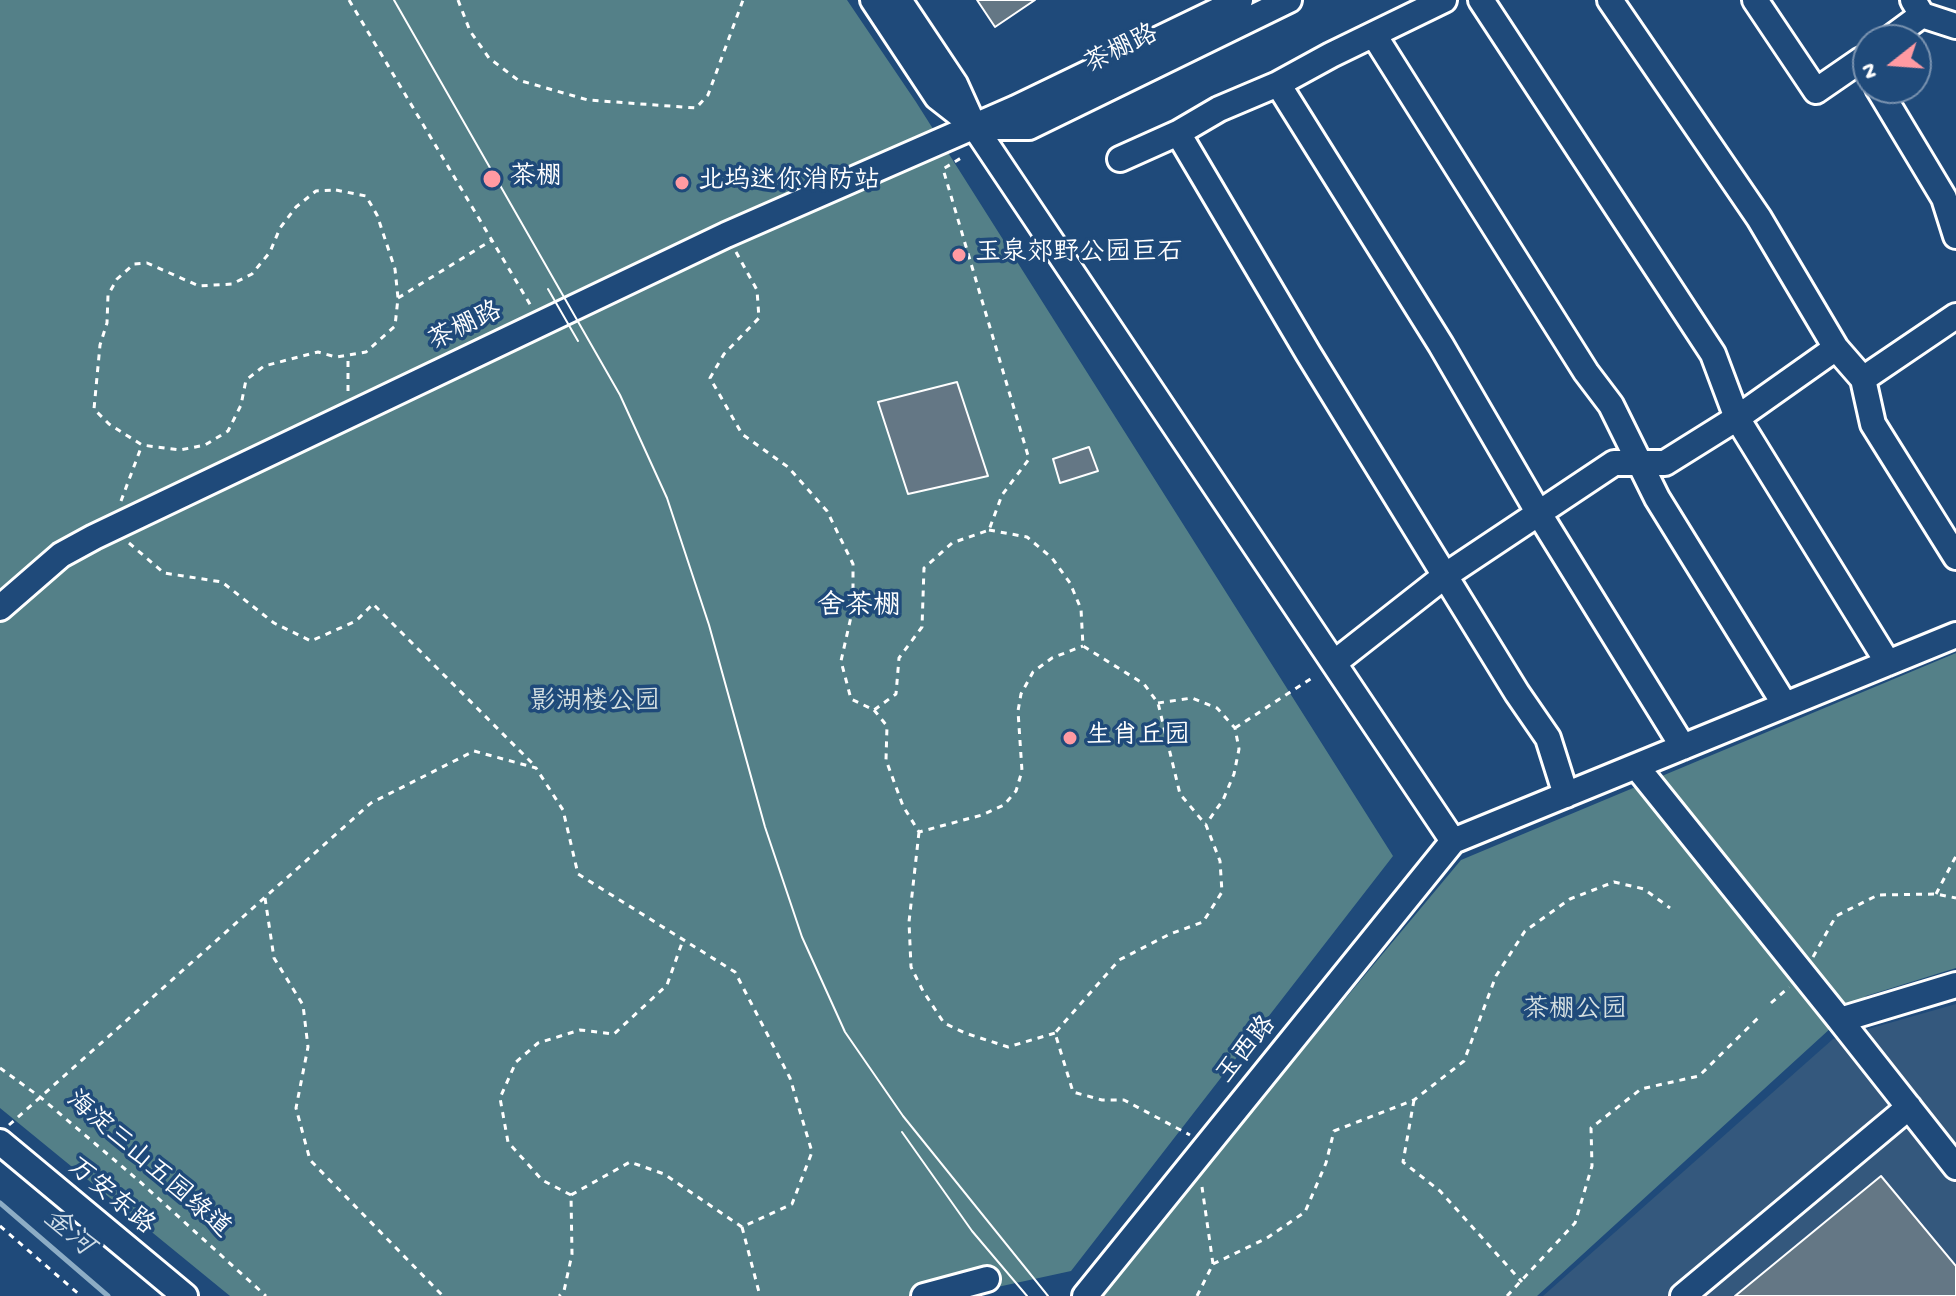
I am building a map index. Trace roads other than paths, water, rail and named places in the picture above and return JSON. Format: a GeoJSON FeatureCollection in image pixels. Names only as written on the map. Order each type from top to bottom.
{"type":"FeatureCollection","features":[{"type":"Feature","properties":{"kind":"street"},"geometry":{"type":"LineString","coordinates":[[873,0],[937,97],[974,126]]}},
{"type":"Feature","properties":{"kind":"street"},"geometry":{"type":"LineString","coordinates":[[899,0],[955,84],[974,126],[1453,841],[1956,635]]}},
{"type":"Feature","properties":{"kind":"street","name":"茶棚路"},"geometry":{"type":"LineString","coordinates":[[0,608],[61,555],[112,529],[726,235],[1016,108],[1240,0]]}},
{"type":"Feature","properties":{"kind":"street","name":"茶棚路"},"geometry":{"type":"LineString","coordinates":[[974,126],[1029,127],[1289,0]]}},
{"type":"Feature","properties":{"kind":"street"},"geometry":{"type":"LineString","coordinates":[[1120,159],[1444,0]]}},
{"type":"Feature","properties":{"kind":"street"},"geometry":{"type":"LineString","coordinates":[[1481,0],[1713,354],[1737,418],[1888,663]]}},
{"type":"Feature","properties":{"kind":"street"},"geometry":{"type":"LineString","coordinates":[[1610,0],[1759,218],[1836,348],[1863,379],[1873,424],[1956,557]]}},
{"type":"Feature","properties":{"kind":"street"},"geometry":{"type":"LineString","coordinates":[[1755,0],[1816,91],[1852,70]]}},
{"type":"Feature","properties":{"kind":"street"},"geometry":{"type":"LineString","coordinates":[[1903,24],[1918,8],[1956,26]]}},
{"type":"Feature","properties":{"kind":"street"},"geometry":{"type":"LineString","coordinates":[[1374,35],[1586,372],[1611,405],[1657,498],[1785,705]]}},
{"type":"Feature","properties":{"kind":"street"},"geometry":{"type":"LineString","coordinates":[[1278,84],[1441,345],[1538,512],[1683,747]]}},
{"type":"Feature","properties":{"kind":"street"},"geometry":{"type":"LineString","coordinates":[[1888,104],[1944,198],[1956,236]]}},
{"type":"Feature","properties":{"kind":"street"},"geometry":{"type":"LineString","coordinates":[[1178,133],[1308,353],[1517,693],[1548,738],[1566,795]]}},
{"type":"Feature","properties":{"kind":"street"},"geometry":{"type":"LineString","coordinates":[[1863,379],[1956,316]]}},
{"type":"Feature","properties":{"kind":"street"},"geometry":{"type":"LineString","coordinates":[[1334,663],[1446,575],[1614,463],[1665,463],[1737,418],[1836,348]]}},
{"type":"Feature","properties":{"kind":"street"},"geometry":{"type":"LineString","coordinates":[[1636,766],[1956,1167]]}},
{"type":"Feature","properties":{"kind":"street","name":"玉西路"},"geometry":{"type":"LineString","coordinates":[[1085,1296],[1453,841]]}},
{"type":"Feature","properties":{"kind":"street"},"geometry":{"type":"LineString","coordinates":[[1840,1020],[1956,985]]}},
{"type":"Feature","properties":{"kind":"street"},"geometry":{"type":"LineString","coordinates":[[1683,1296],[1909,1107]]}},
{"type":"Feature","properties":{"kind":"street","name":"万安东路"},"geometry":{"type":"LineString","coordinates":[[0,1142],[185,1296]]}},
{"type":"Feature","properties":{"kind":"street"},"geometry":{"type":"LineString","coordinates":[[924,1296],[987,1279]]}},
{"type":"Feature","properties":{"kind":"waterway","name":"金河"},"geometry":{"type":"LineString","coordinates":[[0,1203],[108,1296]]}},
{"type":"Feature","properties":{"kind":"tram line"},"geometry":{"type":"LineString","coordinates":[[394,0],[620,395],[667,498],[709,625],[765,827],[802,937],[845,1032],[903,1116],[1048,1296]]}},
{"type":"Feature","properties":{"kind":"tram line"},"geometry":{"type":"LineString","coordinates":[[548,289],[578,341]]}},
{"type":"Feature","properties":{"kind":"tram line"},"geometry":{"type":"LineString","coordinates":[[902,1132],[972,1231],[1027,1296]]}},
{"type":"Feature","properties":{"kind":"place","name":"茶棚"},"geometry":{"type":"Point","coordinates":[492,179]}},
{"type":"Feature","properties":{"kind":"place","name":"北坞迷你消防站"},"geometry":{"type":"Point","coordinates":[682,183]}},
{"type":"Feature","properties":{"kind":"place","name":"玉泉郊野公园巨石"},"geometry":{"type":"Point","coordinates":[959,255]}},
{"type":"Feature","properties":{"kind":"place","name":"生肖丘园"},"geometry":{"type":"Point","coordinates":[1070,738]}},
{"type":"Feature","properties":{"kind":"district","name":"舍茶棚"},"geometry":{"type":"Point","coordinates":[859,609]}},
{"type":"Feature","properties":{"kind":"park label","name":"影湖楼公园"},"geometry":{"type":"Point","coordinates":[595,704]}},
{"type":"Feature","properties":{"kind":"park label","name":"茶棚公园"},"geometry":{"type":"Point","coordinates":[1575,1012]}}]}
